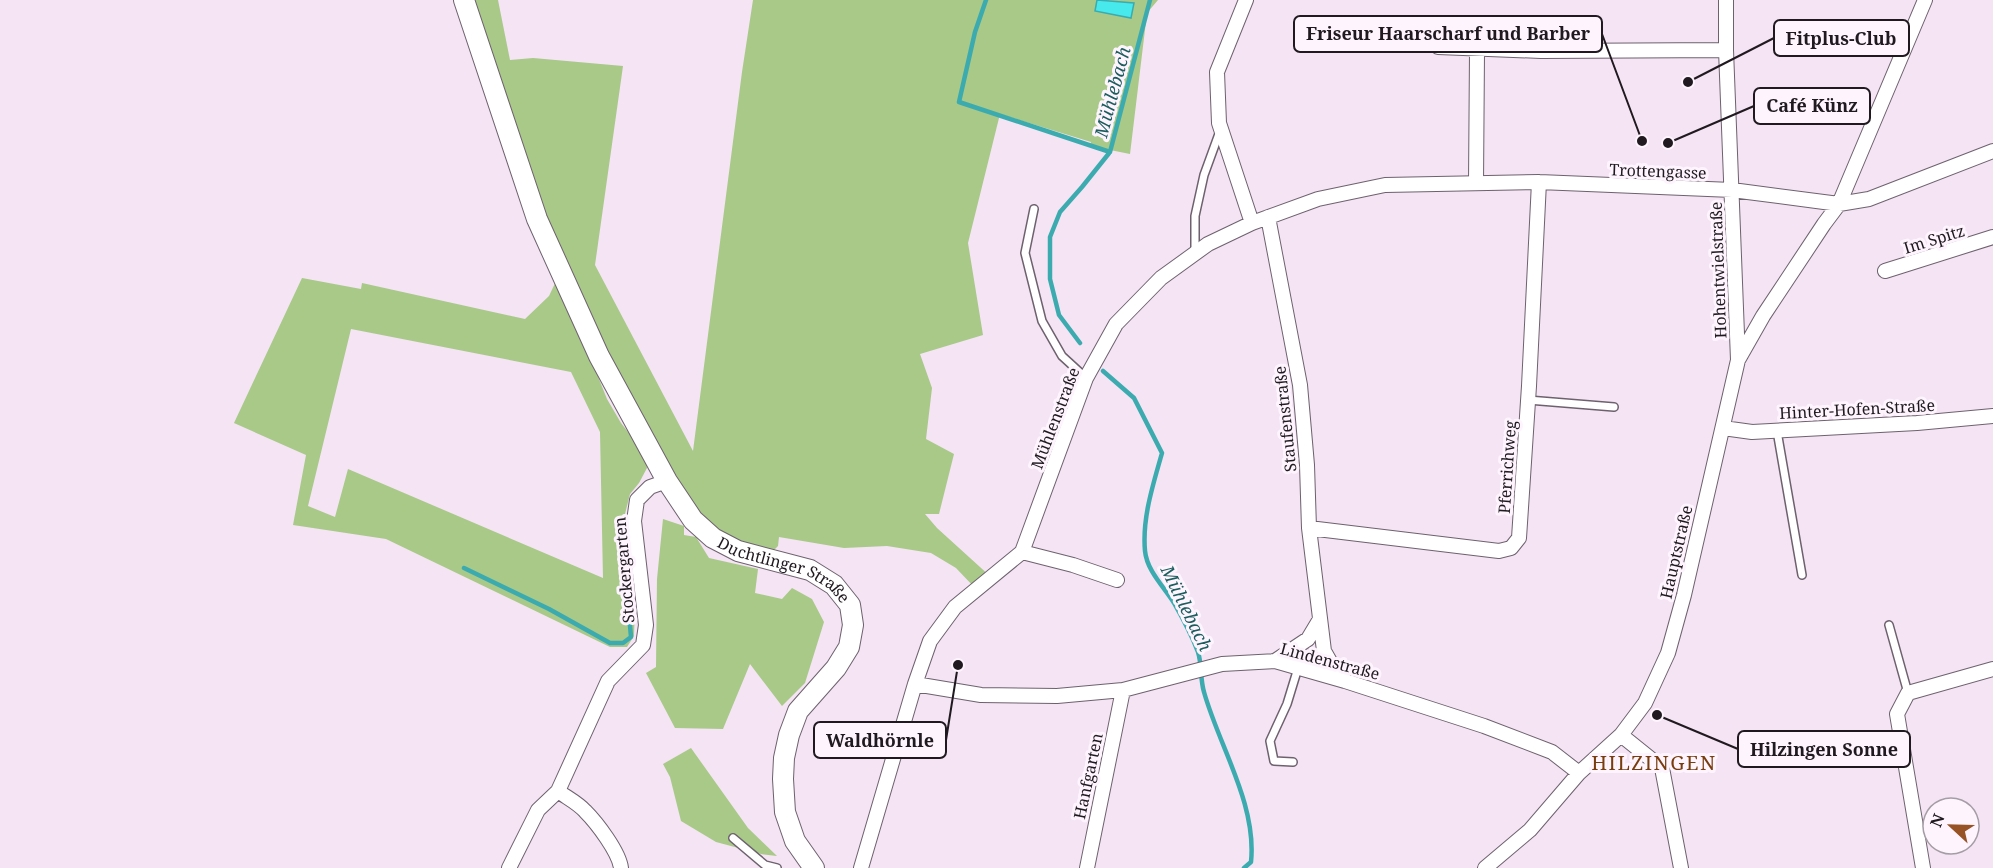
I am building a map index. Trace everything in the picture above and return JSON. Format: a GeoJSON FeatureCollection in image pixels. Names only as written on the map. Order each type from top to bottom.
{"type":"FeatureCollection","features":[{"type":"Feature","properties":{"kind":"main road","name":"Duchtlinger Straße"},"geometry":{"type":"LineString","coordinates":[[464,0],[537,219],[599,356],[667,481],[693,520],[713,538],[738,551],[810,570],[834,585],[850,605],[853,625],[849,647],[836,669],[798,711],[784,758],[785,812],[795,841],[814,868]]}},
{"type":"Feature","properties":{"kind":"street"},"geometry":{"type":"LineString","coordinates":[[1246,0],[1217,72],[1221,129],[1252,223]]}},
{"type":"Feature","properties":{"kind":"street","name":"Hohentwielstraße"},"geometry":{"type":"LineString","coordinates":[[1726,0],[1738,360]]}},
{"type":"Feature","properties":{"kind":"street","name":"Hauptstraße"},"geometry":{"type":"LineString","coordinates":[[1485,868],[1530,830],[1579,773],[1621,735],[1645,703],[1668,653],[1738,360],[1763,316],[1839,204],[1925,0]]}},
{"type":"Feature","properties":{"kind":"street"},"geometry":{"type":"LineString","coordinates":[[1438,47],[1541,51],[1726,50]]}},
{"type":"Feature","properties":{"kind":"street"},"geometry":{"type":"LineString","coordinates":[[1476,183],[1478,51]]}},
{"type":"Feature","properties":{"kind":"street","name":"Trottengasse"},"geometry":{"type":"LineString","coordinates":[[1252,223],[1317,199],[1385,185],[1539,182],[1732,190],[1839,204],[1869,199],[1993,151]]}},
{"type":"Feature","properties":{"kind":"street","name":"Pferrichweg"},"geometry":{"type":"LineString","coordinates":[[1308,528],[1499,551],[1511,548],[1519,538],[1539,182]]}},
{"type":"Feature","properties":{"kind":"street","name":"Staufenstraße"},"geometry":{"type":"LineString","coordinates":[[1268,217],[1300,385],[1307,465],[1308,528],[1324,651],[1344,681]]}},
{"type":"Feature","properties":{"kind":"street","name":"Mühlenstraße"},"geometry":{"type":"LineString","coordinates":[[1022,552],[1086,378],[1116,324],[1161,278],[1208,244],[1252,223]]}},
{"type":"Feature","properties":{"kind":"street","name":"Im Spitz"},"geometry":{"type":"LineString","coordinates":[[1885,271],[1993,237]]}},
{"type":"Feature","properties":{"kind":"street","name":"Hinter-Hofen-Straße"},"geometry":{"type":"LineString","coordinates":[[1723,428],[1752,432],[1917,423],[1993,416]]}},
{"type":"Feature","properties":{"kind":"street","name":"Stockergarten"},"geometry":{"type":"LineString","coordinates":[[509,868],[538,810],[558,791],[608,681],[643,645],[646,625],[634,521],[638,500],[650,487],[667,481]]}},
{"type":"Feature","properties":{"kind":"street"},"geometry":{"type":"LineString","coordinates":[[861,868],[915,684],[930,641],[956,607],[1022,552],[1118,580]]}},
{"type":"Feature","properties":{"kind":"street"},"geometry":{"type":"LineString","coordinates":[[1275,661],[1308,639],[1320,620]]}},
{"type":"Feature","properties":{"kind":"street","name":"Lindenstraße"},"geometry":{"type":"LineString","coordinates":[[915,684],[981,695],[1057,696],[1123,690],[1222,664],[1275,661],[1484,726],[1552,752],[1579,773]]}},
{"type":"Feature","properties":{"kind":"street"},"geometry":{"type":"LineString","coordinates":[[1923,868],[1897,714],[1908,693],[1993,669]]}},
{"type":"Feature","properties":{"kind":"street","name":"Hanfgarten"},"geometry":{"type":"LineString","coordinates":[[1087,868],[1123,690]]}},
{"type":"Feature","properties":{"kind":"street"},"geometry":{"type":"LineString","coordinates":[[1621,735],[1662,768],[1681,868]]}},
{"type":"Feature","properties":{"kind":"street"},"geometry":{"type":"LineString","coordinates":[[558,791],[584,809],[603,834],[620,862],[621,868]]}},
{"type":"Feature","properties":{"kind":"lane"},"geometry":{"type":"LineString","coordinates":[[1195,254],[1195,216],[1204,175],[1221,129]]}},
{"type":"Feature","properties":{"kind":"lane"},"geometry":{"type":"LineString","coordinates":[[1034,209],[1025,253],[1042,321],[1062,356],[1086,378]]}},
{"type":"Feature","properties":{"kind":"lane"},"geometry":{"type":"LineString","coordinates":[[1528,400],[1614,407]]}},
{"type":"Feature","properties":{"kind":"lane"},"geometry":{"type":"LineString","coordinates":[[1777,430],[1802,575]]}},
{"type":"Feature","properties":{"kind":"lane"},"geometry":{"type":"LineString","coordinates":[[1889,625],[1908,693]]}},
{"type":"Feature","properties":{"kind":"lane"},"geometry":{"type":"LineString","coordinates":[[1293,762],[1274,761],[1270,741],[1287,705],[1298,668]]}},
{"type":"Feature","properties":{"kind":"lane"},"geometry":{"type":"LineString","coordinates":[[733,838],[765,866],[777,868]]}},
{"type":"Feature","properties":{"kind":"green space"},"geometry":{"type":"Polygon","coordinates":[[[464,0],[498,0],[510,60],[533,58],[623,66],[595,265],[693,451],[753,0],[1158,0],[1147,13],[1130,154],[1090,146],[1091,142],[1000,114],[968,243],[983,335],[920,354],[932,388],[926,439],[954,454],[939,514],[925,514],[937,528],[991,577],[976,589],[956,568],[931,553],[887,546],[844,548],[779,537],[778,546],[764,560],[713,538],[599,356],[464,0]]]}},
{"type":"Feature","properties":{"kind":"green space"},"geometry":{"type":"Polygon","coordinates":[[[558,277],[607,399],[621,423],[646,455],[647,468],[630,494],[625,514],[627,550],[635,608],[634,636],[627,647],[610,647],[386,539],[293,525],[306,455],[234,423],[302,278],[361,289],[362,283],[525,319],[549,296],[558,277]],[[351,329],[308,506],[335,517],[348,469],[603,578],[600,432],[571,372],[351,329]]]}},
{"type":"Feature","properties":{"kind":"green space"},"geometry":{"type":"Polygon","coordinates":[[[663,519],[684,526],[684,535],[696,537],[709,558],[758,569],[755,593],[782,599],[792,588],[812,599],[824,622],[805,683],[782,706],[750,664],[723,729],[675,728],[646,673],[656,667],[657,579],[663,519]]]}},
{"type":"Feature","properties":{"kind":"green space"},"geometry":{"type":"Polygon","coordinates":[[[691,748],[748,828],[777,856],[716,842],[681,821],[670,777],[663,764],[691,748]]]}},
{"type":"Feature","properties":{"kind":"water"},"geometry":{"type":"Polygon","coordinates":[[[1097,0],[1134,3],[1131,18],[1095,11],[1097,0]]]}},
{"type":"Feature","properties":{"kind":"waterway"},"geometry":{"type":"LineString","coordinates":[[986,0],[975,32],[959,102],[1110,152]]}},
{"type":"Feature","properties":{"kind":"waterway","name":"Mühlebach"},"geometry":{"type":"LineString","coordinates":[[1080,343],[1059,315],[1050,279],[1050,237],[1060,212],[1110,152],[1150,0]]}},
{"type":"Feature","properties":{"kind":"waterway","name":"Mühlebach"},"geometry":{"type":"LineString","coordinates":[[1103,371],[1134,398],[1162,453],[1145,526],[1146,558],[1152,572],[1177,608],[1198,652],[1204,692],[1243,797],[1248,819],[1251,862],[1244,868]]}},
{"type":"Feature","properties":{"kind":"waterway"},"geometry":{"type":"LineString","coordinates":[[464,568],[549,609],[610,643],[623,643],[631,637],[626,579]]}},
{"type":"Feature","properties":{"kind":"place","name":"Fitplus-Club"},"geometry":{"type":"Point","coordinates":[1688,82]}},
{"type":"Feature","properties":{"kind":"place","name":"Friseur Haarscharf und Barber"},"geometry":{"type":"Point","coordinates":[1642,141]}},
{"type":"Feature","properties":{"kind":"place","name":"Café Künz"},"geometry":{"type":"Point","coordinates":[1668,143]}},
{"type":"Feature","properties":{"kind":"place","name":"Waldhörnle"},"geometry":{"type":"Point","coordinates":[958,665]}},
{"type":"Feature","properties":{"kind":"place","name":"Hilzingen Sonne"},"geometry":{"type":"Point","coordinates":[1657,715]}},
{"type":"Feature","properties":{"kind":"district","name":"HILZINGEN"},"geometry":{"type":"Point","coordinates":[1654,762]}}]}
